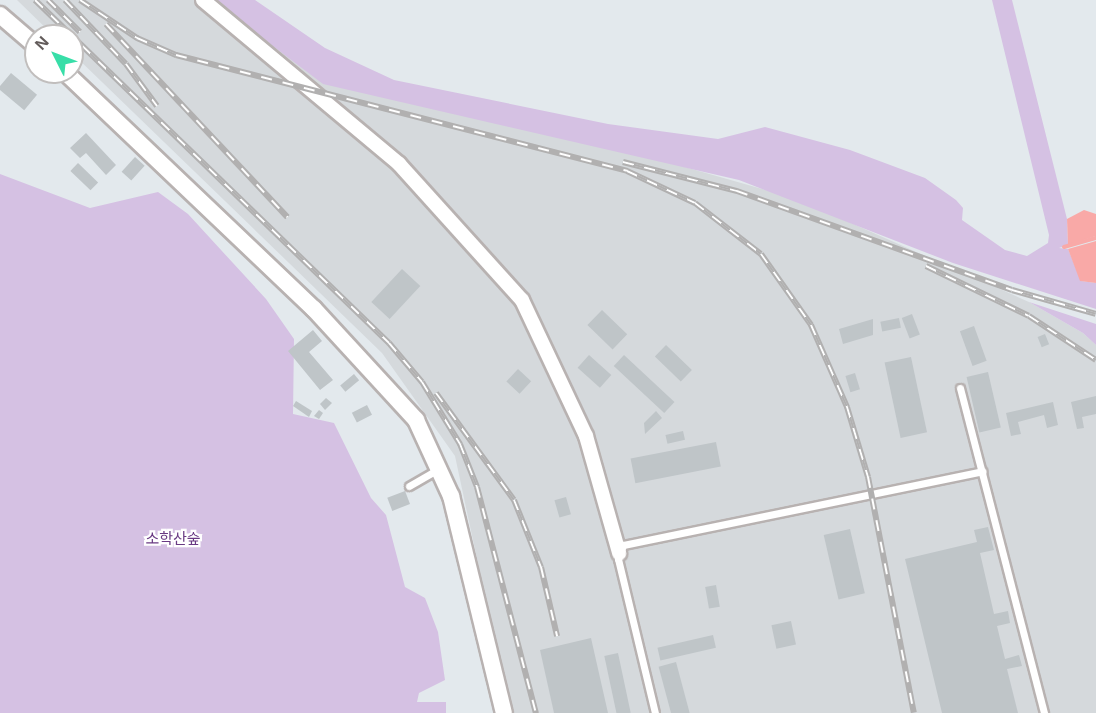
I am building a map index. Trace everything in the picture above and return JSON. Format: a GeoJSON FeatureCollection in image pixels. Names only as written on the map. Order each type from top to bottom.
{"type":"FeatureCollection","features":[{"type":"Feature","properties":{"kind":"street"},"geometry":{"type":"LineString","coordinates":[[203,0],[399,164],[522,300],[586,436],[619,553]]}},
{"type":"Feature","properties":{"kind":"street"},"geometry":{"type":"LineString","coordinates":[[0,15],[24,36]]}},
{"type":"Feature","properties":{"kind":"street"},"geometry":{"type":"LineString","coordinates":[[77,84],[374,370],[416,420],[441,468],[504,713]]}},
{"type":"Feature","properties":{"kind":"lane"},"geometry":{"type":"LineString","coordinates":[[960,388],[1044,713]]}},
{"type":"Feature","properties":{"kind":"lane"},"geometry":{"type":"LineString","coordinates":[[409,486],[441,468]]}},
{"type":"Feature","properties":{"kind":"lane"},"geometry":{"type":"LineString","coordinates":[[655,713],[619,553],[631,542],[982,471]]}},
{"type":"Feature","properties":{"kind":"shaded area"},"geometry":{"type":"Polygon","coordinates":[[[17,0],[212,0],[274,50],[797,199],[1029,302],[1083,333],[1096,345],[1096,713],[510,713],[455,456],[382,353],[84,65],[84,24],[42,24],[17,0]]]}},
{"type":"Feature","properties":{"kind":"shaded area"},"geometry":{"type":"Polygon","coordinates":[[[1084,210],[1096,214],[1096,236],[1068,245],[1067,219],[1084,210]]]}},
{"type":"Feature","properties":{"kind":"shaded area"},"geometry":{"type":"Polygon","coordinates":[[[1096,241],[1096,283],[1080,281],[1068,249],[1096,241]]]}},
{"type":"Feature","properties":{"kind":"green space"},"geometry":{"type":"Polygon","coordinates":[[[212,0],[255,0],[325,48],[394,80],[608,124],[718,139],[765,127],[850,150],[925,178],[956,200],[963,208],[962,220],[1005,250],[1027,256],[1048,243],[1049,235],[992,0],[1012,0],[1067,219],[1068,245],[1059,248],[1068,249],[1081,281],[1096,283],[1096,309],[953,263],[739,180],[323,84],[212,0]]]}},
{"type":"Feature","properties":{"kind":"green space","name":"소학산숲"},"geometry":{"type":"Polygon","coordinates":[[[0,174],[90,208],[158,192],[188,214],[266,299],[294,339],[293,414],[334,423],[371,498],[386,515],[405,587],[425,598],[438,632],[445,680],[419,693],[417,702],[446,702],[446,713],[0,713],[0,174]]]}},
{"type":"Feature","properties":{"kind":"green space"},"geometry":{"type":"Polygon","coordinates":[[[1029,302],[1096,324],[1096,345],[1083,333],[1029,302]]]}},
{"type":"Feature","properties":{"kind":"building"},"geometry":{"type":"Polygon","coordinates":[[[11,73],[37,95],[24,110],[0,90],[0,86],[11,73]]]}},
{"type":"Feature","properties":{"kind":"building"},"geometry":{"type":"Polygon","coordinates":[[[86,133],[116,165],[106,175],[86,153],[80,158],[70,148],[86,133]]]}},
{"type":"Feature","properties":{"kind":"building"},"geometry":{"type":"Polygon","coordinates":[[[135,157],[145,166],[131,181],[122,172],[135,157]]]}},
{"type":"Feature","properties":{"kind":"building"},"geometry":{"type":"Polygon","coordinates":[[[78,163],[98,182],[91,190],[70,171],[78,163]]]}},
{"type":"Feature","properties":{"kind":"building"},"geometry":{"type":"Polygon","coordinates":[[[402,269],[420,286],[390,319],[371,302],[402,269]]]}},
{"type":"Feature","properties":{"kind":"building"},"geometry":{"type":"Polygon","coordinates":[[[602,310],[627,334],[613,349],[587,325],[602,310]]]}},
{"type":"Feature","properties":{"kind":"building"},"geometry":{"type":"Polygon","coordinates":[[[912,314],[920,335],[910,338],[902,318],[912,314]]]}},
{"type":"Feature","properties":{"kind":"building"},"geometry":{"type":"Polygon","coordinates":[[[899,318],[901,328],[882,331],[880,322],[899,318]]]}},
{"type":"Feature","properties":{"kind":"building"},"geometry":{"type":"Polygon","coordinates":[[[873,319],[873,335],[843,344],[839,329],[873,319]]]}},
{"type":"Feature","properties":{"kind":"building"},"geometry":{"type":"Polygon","coordinates":[[[974,326],[987,361],[973,366],[960,331],[974,326]]]}},
{"type":"Feature","properties":{"kind":"building"},"geometry":{"type":"Polygon","coordinates":[[[313,330],[322,341],[309,352],[333,380],[320,390],[288,351],[313,330]]]}},
{"type":"Feature","properties":{"kind":"building"},"geometry":{"type":"Polygon","coordinates":[[[1045,334],[1049,344],[1042,347],[1038,337],[1045,334]]]}},
{"type":"Feature","properties":{"kind":"building"},"geometry":{"type":"Polygon","coordinates":[[[666,345],[692,370],[681,382],[655,357],[666,345]]]}},
{"type":"Feature","properties":{"kind":"building"},"geometry":{"type":"Polygon","coordinates":[[[589,355],[611,375],[600,388],[578,368],[589,355]]]}},
{"type":"Feature","properties":{"kind":"building"},"geometry":{"type":"Polygon","coordinates":[[[624,355],[674,402],[664,413],[614,366],[624,355]]]}},
{"type":"Feature","properties":{"kind":"building"},"geometry":{"type":"Polygon","coordinates":[[[911,357],[927,432],[901,438],[885,363],[911,357]]]}},
{"type":"Feature","properties":{"kind":"building"},"geometry":{"type":"Polygon","coordinates":[[[518,369],[531,381],[520,394],[506,381],[518,369]]]}},
{"type":"Feature","properties":{"kind":"building"},"geometry":{"type":"Polygon","coordinates":[[[988,372],[1001,428],[979,432],[967,377],[988,372]]]}},
{"type":"Feature","properties":{"kind":"building"},"geometry":{"type":"Polygon","coordinates":[[[855,373],[860,389],[850,392],[845,376],[855,373]]]}},
{"type":"Feature","properties":{"kind":"building"},"geometry":{"type":"Polygon","coordinates":[[[354,374],[359,380],[345,392],[340,386],[354,374]]]}},
{"type":"Feature","properties":{"kind":"building"},"geometry":{"type":"Polygon","coordinates":[[[1096,396],[1096,414],[1082,417],[1084,428],[1077,429],[1071,402],[1096,396]]]}},
{"type":"Feature","properties":{"kind":"building"},"geometry":{"type":"Polygon","coordinates":[[[326,398],[332,403],[325,410],[320,404],[326,398]]]}},
{"type":"Feature","properties":{"kind":"building"},"geometry":{"type":"Polygon","coordinates":[[[296,401],[312,411],[309,417],[293,406],[296,401]]]}},
{"type":"Feature","properties":{"kind":"building"},"geometry":{"type":"Polygon","coordinates":[[[1053,402],[1058,425],[1047,428],[1044,415],[1018,422],[1021,434],[1011,436],[1006,413],[1053,402]]]}},
{"type":"Feature","properties":{"kind":"building"},"geometry":{"type":"Polygon","coordinates":[[[367,405],[372,415],[357,423],[352,413],[367,405]]]}},
{"type":"Feature","properties":{"kind":"building"},"geometry":{"type":"Polygon","coordinates":[[[319,410],[323,413],[319,419],[314,416],[319,410]]]}},
{"type":"Feature","properties":{"kind":"building"},"geometry":{"type":"Polygon","coordinates":[[[656,411],[662,418],[645,434],[644,423],[656,411]]]}},
{"type":"Feature","properties":{"kind":"building"},"geometry":{"type":"Polygon","coordinates":[[[683,431],[685,440],[667,444],[665,435],[683,431]]]}},
{"type":"Feature","properties":{"kind":"building"},"geometry":{"type":"Polygon","coordinates":[[[716,442],[721,467],[635,483],[631,459],[716,442]]]}},
{"type":"Feature","properties":{"kind":"building"},"geometry":{"type":"Polygon","coordinates":[[[405,491],[410,504],[392,511],[387,498],[405,491]]]}},
{"type":"Feature","properties":{"kind":"building"},"geometry":{"type":"Polygon","coordinates":[[[566,497],[571,514],[559,518],[554,500],[566,497]]]}},
{"type":"Feature","properties":{"kind":"building"},"geometry":{"type":"Polygon","coordinates":[[[988,527],[994,550],[980,553],[994,614],[1008,611],[1010,623],[997,626],[1005,659],[1019,655],[1022,666],[1007,669],[1018,713],[942,713],[905,559],[977,542],[974,530],[988,527]]]}},
{"type":"Feature","properties":{"kind":"building"},"geometry":{"type":"Polygon","coordinates":[[[850,529],[865,593],[839,599],[824,535],[850,529]]]}},
{"type":"Feature","properties":{"kind":"building"},"geometry":{"type":"Polygon","coordinates":[[[716,585],[720,607],[709,609],[705,587],[716,585]]]}},
{"type":"Feature","properties":{"kind":"building"},"geometry":{"type":"Polygon","coordinates":[[[791,621],[796,644],[776,649],[771,625],[791,621]]]}},
{"type":"Feature","properties":{"kind":"building"},"geometry":{"type":"Polygon","coordinates":[[[713,635],[716,648],[660,660],[657,648],[713,635]]]}},
{"type":"Feature","properties":{"kind":"building"},"geometry":{"type":"Polygon","coordinates":[[[591,638],[608,713],[554,713],[540,650],[591,638]]]}},
{"type":"Feature","properties":{"kind":"building"},"geometry":{"type":"Polygon","coordinates":[[[618,653],[631,713],[616,713],[604,656],[618,653]]]}},
{"type":"Feature","properties":{"kind":"building"},"geometry":{"type":"Polygon","coordinates":[[[676,662],[690,713],[671,713],[659,667],[676,662]]]}},
{"type":"Feature","properties":{"kind":"waterway"},"geometry":{"type":"LineString","coordinates":[[1064,247],[1096,238]]}},
{"type":"Feature","properties":{"kind":"railway"},"geometry":{"type":"LineString","coordinates":[[35,0],[389,343],[422,382],[460,444],[477,487],[536,713]]}},
{"type":"Feature","properties":{"kind":"railway"},"geometry":{"type":"LineString","coordinates":[[48,0],[72,24]]}},
{"type":"Feature","properties":{"kind":"railway"},"geometry":{"type":"LineString","coordinates":[[65,0],[126,64],[157,106]]}},
{"type":"Feature","properties":{"kind":"railway"},"geometry":{"type":"LineString","coordinates":[[80,0],[137,38],[176,55],[627,171],[695,203],[761,254],[811,325],[847,407],[868,477],[914,713]]}},
{"type":"Feature","properties":{"kind":"railway"},"geometry":{"type":"LineString","coordinates":[[106,24],[287,217]]}},
{"type":"Feature","properties":{"kind":"railway"},"geometry":{"type":"LineString","coordinates":[[623,162],[737,191],[1012,290],[1096,314]]}},
{"type":"Feature","properties":{"kind":"railway"},"geometry":{"type":"LineString","coordinates":[[926,266],[1029,316],[1096,360]]}},
{"type":"Feature","properties":{"kind":"railway"},"geometry":{"type":"LineString","coordinates":[[436,393],[514,500],[541,567],[557,636]]}}]}
